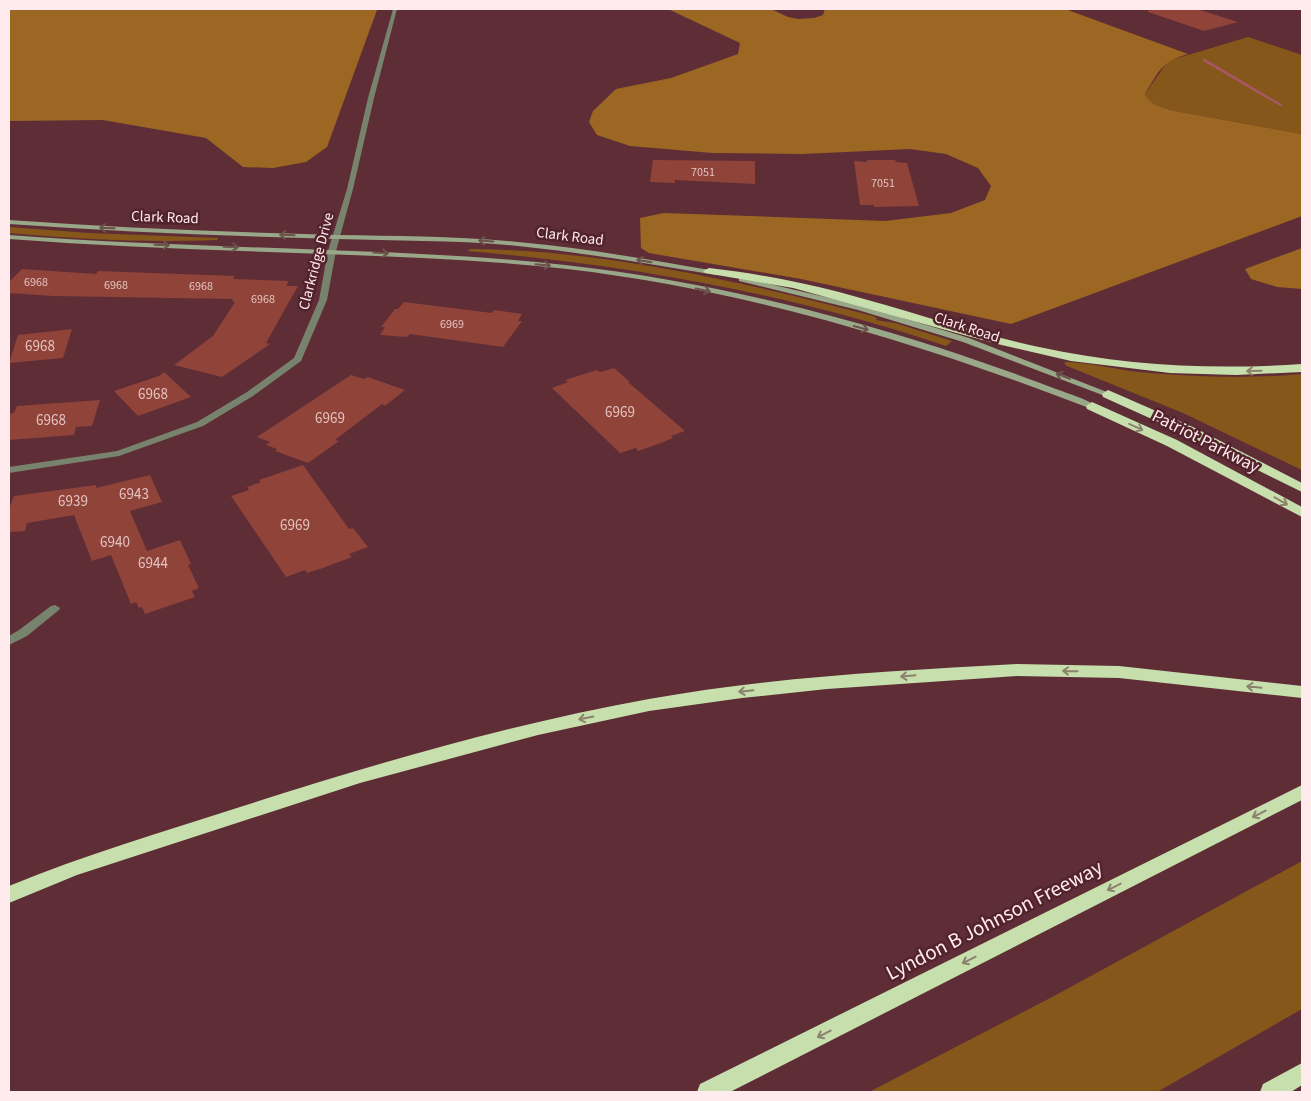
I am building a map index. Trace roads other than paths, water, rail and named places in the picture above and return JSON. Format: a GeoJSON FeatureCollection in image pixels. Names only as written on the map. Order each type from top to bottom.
{"type":"FeatureCollection","features":[{"type":"Feature","properties":{"kind":"highway"},"geometry":{"type":"LineString","coordinates":[[709,271],[743,274],[792,284],[886,308],[1014,345],[1088,360],[1214,371],[1268,371],[1302,368]]}},
{"type":"Feature","properties":{"kind":"highway","name":"Patriot Parkway"},"geometry":{"type":"LineString","coordinates":[[1108,394],[1199,435],[1302,488]]}},
{"type":"Feature","properties":{"kind":"highway","name":"Patriot Parkway"},"geometry":{"type":"LineString","coordinates":[[1092,406],[1172,443],[1302,513]]}},
{"type":"Feature","properties":{"kind":"highway"},"geometry":{"type":"LineString","coordinates":[[9,896],[71,868],[359,776],[538,729],[649,705],[742,692],[924,675],[1018,670],[1119,672],[1302,692]]}},
{"type":"Feature","properties":{"kind":"highway","name":"Lyndon B Johnson Freeway"},"geometry":{"type":"LineString","coordinates":[[708,1092],[1302,792]]}},
{"type":"Feature","properties":{"kind":"highway"},"geometry":{"type":"LineString","coordinates":[[1271,1092],[1302,1073]]}},
{"type":"Feature","properties":{"kind":"main road","name":"Clark Road"},"geometry":{"type":"LineString","coordinates":[[9,222],[75,227],[336,237],[444,239],[517,244],[604,254],[709,271],[825,299],[966,340],[1108,394]]}},
{"type":"Feature","properties":{"kind":"main road","name":"Clark Road"},"geometry":{"type":"LineString","coordinates":[[9,237],[71,242],[407,255],[576,268],[707,290],[861,328],[958,356],[1092,406]]}},
{"type":"Feature","properties":{"kind":"street","name":"Clarkridge Drive"},"geometry":{"type":"LineString","coordinates":[[9,470],[119,453],[200,424],[250,394],[298,359],[323,300],[332,251],[350,189],[371,98],[395,9]]}},
{"type":"Feature","properties":{"kind":"street"},"geometry":{"type":"LineString","coordinates":[[9,641],[56,608]]}},
{"type":"Feature","properties":{"kind":"waterway"},"geometry":{"type":"LineString","coordinates":[[1204,60],[1281,105]]}}]}
